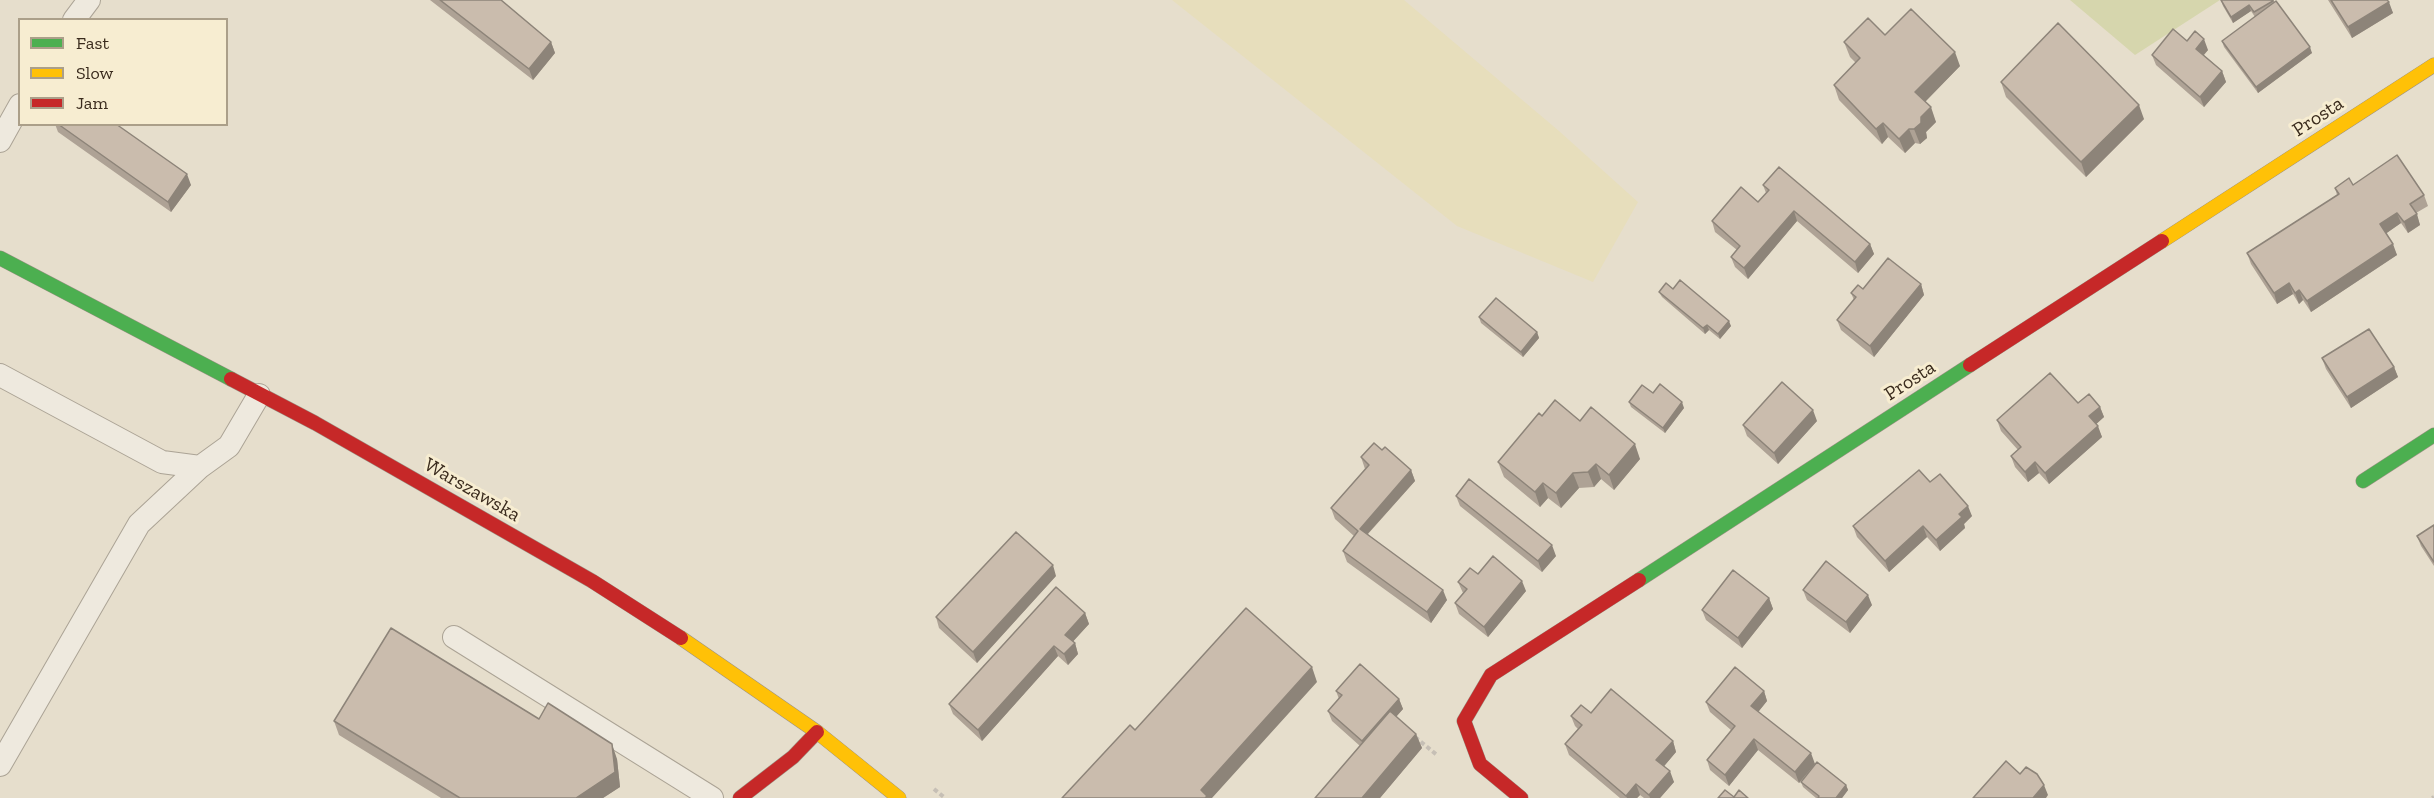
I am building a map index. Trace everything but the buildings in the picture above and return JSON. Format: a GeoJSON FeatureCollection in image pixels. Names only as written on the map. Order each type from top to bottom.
{"type":"FeatureCollection","features":[{"type":"Feature","properties":{"kind":"street","name":"Prosta"},"geometry":{"type":"LineString","coordinates":[[1521,798],[1480,764],[1464,721],[1491,675],[2434,65]]}},
{"type":"Feature","properties":{"kind":"street","name":"Warszawska"},"geometry":{"type":"LineString","coordinates":[[0,258],[315,423],[592,581],[705,654],[817,732],[898,798]]}},
{"type":"Feature","properties":{"kind":"street"},"geometry":{"type":"LineString","coordinates":[[2363,481],[2434,435]]}},
{"type":"Feature","properties":{"kind":"street"},"geometry":{"type":"LineString","coordinates":[[740,798],[793,757],[817,732]]}},
{"type":"Feature","properties":{"kind":"lane"},"geometry":{"type":"LineString","coordinates":[[76,18],[89,0]]}},
{"type":"Feature","properties":{"kind":"lane"},"geometry":{"type":"LineString","coordinates":[[0,141],[18,109]]}},
{"type":"Feature","properties":{"kind":"lane"},"geometry":{"type":"LineString","coordinates":[[0,375],[162,462],[200,467]]}},
{"type":"Feature","properties":{"kind":"lane"},"geometry":{"type":"LineString","coordinates":[[0,765],[139,524],[200,467],[229,446],[259,395]]}},
{"type":"Feature","properties":{"kind":"lane"},"geometry":{"type":"LineString","coordinates":[[454,637],[712,798]]}},
{"type":"Feature","properties":{"kind":"shaded area"},"geometry":{"type":"Polygon","coordinates":[[[1172,0],[1404,0],[1559,131],[1638,202],[1593,282],[1457,226],[1172,0]]]}},
{"type":"Feature","properties":{"kind":"green space"},"geometry":{"type":"Polygon","coordinates":[[[2070,0],[2220,0],[2135,55],[2070,0]]]}},
{"type":"Feature","properties":{"kind":"traffic: fast"},"geometry":{"type":"LineString","coordinates":[[0,258],[231,379]]}},
{"type":"Feature","properties":{"kind":"traffic: fast"},"geometry":{"type":"LineString","coordinates":[[1639,580],[1970,365]]}},
{"type":"Feature","properties":{"kind":"traffic: fast"},"geometry":{"type":"LineString","coordinates":[[2363,481],[2434,435]]}},
{"type":"Feature","properties":{"kind":"traffic: slow"},"geometry":{"type":"LineString","coordinates":[[2162,241],[2434,65]]}},
{"type":"Feature","properties":{"kind":"traffic: slow"},"geometry":{"type":"LineString","coordinates":[[681,638],[817,732],[899,798]]}},
{"type":"Feature","properties":{"kind":"traffic: jam"},"geometry":{"type":"LineString","coordinates":[[1970,365],[2162,241]]}},
{"type":"Feature","properties":{"kind":"traffic: jam"},"geometry":{"type":"LineString","coordinates":[[231,379],[315,423],[592,581],[681,638]]}},
{"type":"Feature","properties":{"kind":"traffic: jam"},"geometry":{"type":"LineString","coordinates":[[1521,798],[1480,764],[1464,721],[1491,675],[1639,580]]}},
{"type":"Feature","properties":{"kind":"traffic: jam"},"geometry":{"type":"LineString","coordinates":[[740,798],[793,757],[817,732]]}}]}
